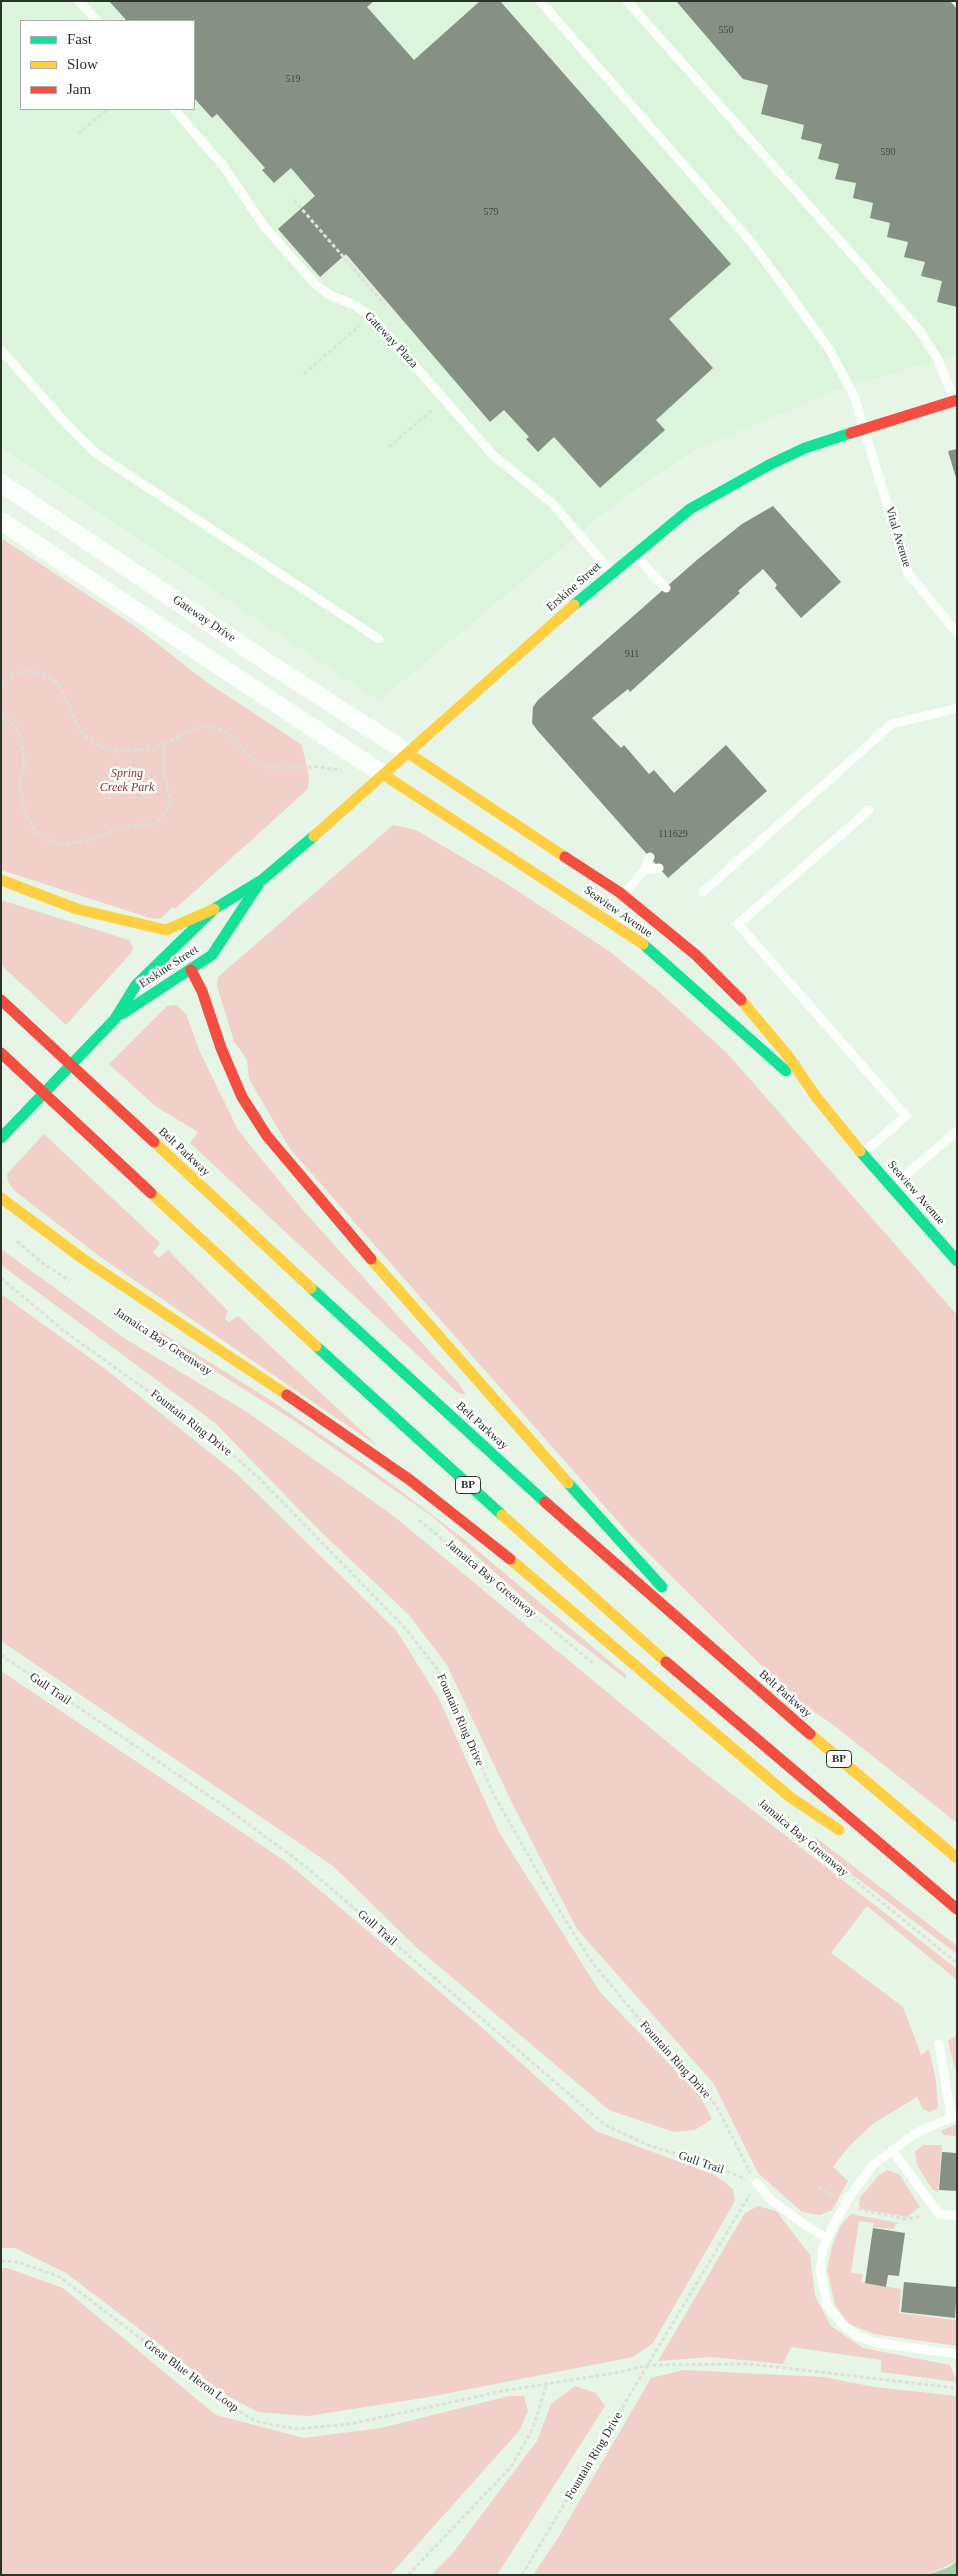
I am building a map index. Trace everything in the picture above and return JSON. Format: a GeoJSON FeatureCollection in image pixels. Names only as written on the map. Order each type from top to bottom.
{"type":"FeatureCollection","features":[{"type":"Feature","properties":{"kind":"main road","name":"Erskine Street"},"geometry":{"type":"LineString","coordinates":[[1,1138],[114,1019],[136,985],[214,909],[262,880],[364,795],[408,753],[611,573],[690,509],[769,465],[822,442],[956,400]]}},
{"type":"Feature","properties":{"kind":"main road","name":"Seaview Avenue"},"geometry":{"type":"LineString","coordinates":[[408,753],[623,895],[675,936],[739,997],[788,1056],[817,1098],[863,1154],[957,1260]]}},
{"type":"Feature","properties":{"kind":"main road","name":"Seaview Avenue"},"geometry":{"type":"LineString","coordinates":[[384,775],[640,942],[817,1098]]}},
{"type":"Feature","properties":{"kind":"main road"},"geometry":{"type":"LineString","coordinates":[[1,880],[77,909],[166,930],[214,909]]}},
{"type":"Feature","properties":{"kind":"main road","name":"Erskine Street"},"geometry":{"type":"LineString","coordinates":[[114,1019],[212,955],[262,880]]}},
{"type":"Feature","properties":{"kind":"main road"},"geometry":{"type":"LineString","coordinates":[[191,970],[202,991],[221,1048],[242,1096],[254,1119],[277,1150],[506,1414],[628,1547],[723,1658]]}},
{"type":"Feature","properties":{"kind":"main road","name":"Belt Parkway"},"geometry":{"type":"LineString","coordinates":[[1,1000],[408,1378],[723,1658],[957,1858]]}},
{"type":"Feature","properties":{"kind":"main road","name":"BP"},"geometry":{"type":"LineString","coordinates":[[1,1052],[480,1496],[703,1694],[953,1906]]}},
{"type":"Feature","properties":{"kind":"main road"},"geometry":{"type":"LineString","coordinates":[[1,1198],[83,1259],[316,1414],[410,1480],[497,1548],[790,1797],[846,1834]]}},
{"type":"Feature","properties":{"kind":"main road"},"geometry":{"type":"LineString","coordinates":[[870,1850],[953,1906]]}},
{"type":"Feature","properties":{"kind":"street","name":"Gateway Drive"},"geometry":{"type":"LineString","coordinates":[[1,483],[273,666],[408,753]]}},
{"type":"Feature","properties":{"kind":"street"},"geometry":{"type":"LineString","coordinates":[[1,521],[384,775]]}},
{"type":"Feature","properties":{"kind":"lane"},"geometry":{"type":"LineString","coordinates":[[79,1],[96,20]]}},
{"type":"Feature","properties":{"kind":"lane","name":"Vital Avenue"},"geometry":{"type":"LineString","coordinates":[[540,1],[752,243],[830,350],[851,389],[908,573],[957,632]]}},
{"type":"Feature","properties":{"kind":"lane"},"geometry":{"type":"LineString","coordinates":[[627,1],[920,331],[944,371],[956,400]]}},
{"type":"Feature","properties":{"kind":"lane","name":"Gateway Plaza"},"geometry":{"type":"LineString","coordinates":[[175,110],[224,167],[264,226],[315,284],[330,295],[359,308],[371,316],[493,455],[553,504],[611,573]]}},
{"type":"Feature","properties":{"kind":"lane"},"geometry":{"type":"LineString","coordinates":[[1,350],[71,429],[98,454],[379,640]]}},
{"type":"Feature","properties":{"kind":"lane"},"geometry":{"type":"LineString","coordinates":[[633,554],[666,588]]}},
{"type":"Feature","properties":{"kind":"lane"},"geometry":{"type":"LineString","coordinates":[[703,892],[892,724],[957,708]]}},
{"type":"Feature","properties":{"kind":"lane"},"geometry":{"type":"LineString","coordinates":[[863,1154],[906,1116],[738,924],[869,810]]}},
{"type":"Feature","properties":{"kind":"lane"},"geometry":{"type":"LineString","coordinates":[[623,895],[644,870],[650,857]]}},
{"type":"Feature","properties":{"kind":"lane"},"geometry":{"type":"LineString","coordinates":[[644,870],[659,868]]}},
{"type":"Feature","properties":{"kind":"lane"},"geometry":{"type":"LineString","coordinates":[[892,1187],[957,1130]]}},
{"type":"Feature","properties":{"kind":"lane"},"geometry":{"type":"LineString","coordinates":[[939,2044],[954,2115],[916,2133],[874,2165],[858,2184],[827,2238],[820,2260],[823,2294],[833,2314],[849,2330],[877,2343],[957,2354]]}},
{"type":"Feature","properties":{"kind":"lane"},"geometry":{"type":"LineString","coordinates":[[892,2150],[939,2214],[957,2216]]}},
{"type":"Feature","properties":{"kind":"lane"},"geometry":{"type":"LineString","coordinates":[[757,2183],[770,2199],[805,2225],[827,2238]]}},
{"type":"Feature","properties":{"kind":"path"},"geometry":{"type":"LineString","coordinates":[[78,134],[107,110]]}},
{"type":"Feature","properties":{"kind":"path"},"geometry":{"type":"LineString","coordinates":[[294,200],[385,305]]}},
{"type":"Feature","properties":{"kind":"path"},"geometry":{"type":"LineString","coordinates":[[304,374],[359,326]]}},
{"type":"Feature","properties":{"kind":"path"},"geometry":{"type":"LineString","coordinates":[[389,447],[432,410]]}},
{"type":"Feature","properties":{"kind":"path"},"geometry":{"type":"LineString","coordinates":[[1,685],[12,675],[28,671],[42,674],[56,682],[78,727],[97,746],[113,752],[153,749],[165,745],[198,727],[212,726],[229,734],[251,758],[268,768],[319,767]]}},
{"type":"Feature","properties":{"kind":"path"},"geometry":{"type":"LineString","coordinates":[[1,715],[16,726],[22,742],[24,768],[19,782],[24,812],[37,833],[50,841],[60,844],[87,841],[121,827],[156,824],[168,807],[170,798],[163,769],[165,745]]}},
{"type":"Feature","properties":{"kind":"path"},"geometry":{"type":"LineString","coordinates":[[15,1240],[41,1262],[75,1284]]}},
{"type":"Feature","properties":{"kind":"path","name":"Fountain Ring Drive"},"geometry":{"type":"LineString","coordinates":[[1,1278],[64,1331],[211,1436],[261,1480],[404,1627],[438,1670],[494,1795],[587,1954],[634,2013],[702,2087],[718,2109],[757,2183],[522,2575]]}},
{"type":"Feature","properties":{"kind":"path","name":"Jamaica Bay Greenway"},"geometry":{"type":"LineString","coordinates":[[414,1515],[597,1666]]}},
{"type":"Feature","properties":{"kind":"path","name":"Gull Trail"},"geometry":{"type":"LineString","coordinates":[[1,1655],[221,1804],[305,1866],[605,2125],[650,2146],[700,2161],[757,2183]]}},
{"type":"Feature","properties":{"kind":"path","name":"Jamaica Bay Greenway"},"geometry":{"type":"LineString","coordinates":[[784,1823],[957,1963]]}},
{"type":"Feature","properties":{"kind":"path"},"geometry":{"type":"LineString","coordinates":[[818,2187],[838,2200]]}},
{"type":"Feature","properties":{"kind":"path"},"geometry":{"type":"LineString","coordinates":[[856,2208],[905,2219],[939,2214]]}},
{"type":"Feature","properties":{"kind":"path","name":"Great Blue Heron Loop"},"geometry":{"type":"LineString","coordinates":[[1,2261],[18,2262],[60,2277],[223,2401],[255,2421],[296,2429],[350,2424],[547,2382],[621,2372],[647,2365],[750,2364],[957,2388]]}},
{"type":"Feature","properties":{"kind":"path"},"geometry":{"type":"LineString","coordinates":[[408,2575],[511,2467],[532,2428],[547,2382]]}},
{"type":"Feature","properties":{"kind":"shaded area"},"geometry":{"type":"Polygon","coordinates":[[[1,1],[957,1],[957,354],[837,390],[695,450],[611,507],[379,701],[1,447],[1,1]]]}},
{"type":"Feature","properties":{"kind":"shaded area"},"geometry":{"type":"Polygon","coordinates":[[[957,2561],[957,2575],[927,2575],[949,2567],[957,2561]]]}},
{"type":"Feature","properties":{"kind":"green space","name":"Spring Creek Park"},"geometry":{"type":"Polygon","coordinates":[[[1,538],[136,627],[205,681],[302,745],[309,776],[308,789],[175,909],[173,907],[160,919],[150,918],[1,870],[1,538]]]}},
{"type":"Feature","properties":{"kind":"green space"},"geometry":{"type":"Polygon","coordinates":[[[393,825],[416,830],[504,882],[609,951],[657,990],[726,1052],[957,1315],[957,1823],[836,1727],[792,1696],[629,1534],[290,1149],[249,1079],[247,1060],[234,1041],[217,986],[218,977],[393,825]]]}},
{"type":"Feature","properties":{"kind":"green space"},"geometry":{"type":"Polygon","coordinates":[[[1,900],[129,940],[133,947],[132,952],[66,1025],[1,965],[1,900]]]}},
{"type":"Feature","properties":{"kind":"green space"},"geometry":{"type":"Polygon","coordinates":[[[176,1005],[186,1014],[200,1052],[238,1130],[301,1208],[459,1384],[466,1395],[457,1392],[190,1143],[198,1132],[155,1106],[109,1064],[167,1006],[176,1005]]]}},
{"type":"Feature","properties":{"kind":"green space"},"geometry":{"type":"Polygon","coordinates":[[[44,1134],[160,1243],[153,1253],[159,1258],[168,1250],[228,1311],[225,1319],[229,1322],[238,1316],[379,1447],[99,1256],[15,1191],[8,1182],[7,1174],[44,1134]]]}},
{"type":"Feature","properties":{"kind":"green space"},"geometry":{"type":"Polygon","coordinates":[[[1,1249],[124,1338],[247,1412],[391,1514],[710,1777],[957,1969],[957,1980],[867,1906],[831,1953],[903,2007],[921,2055],[929,2049],[936,2081],[938,2108],[929,2112],[923,2109],[917,2097],[874,2123],[849,2146],[833,2167],[848,2181],[832,2210],[820,2215],[802,2212],[758,2173],[714,2084],[577,1929],[511,1801],[447,1665],[409,1615],[320,1531],[215,1423],[1,1265],[1,1249]]]}},
{"type":"Feature","properties":{"kind":"green space"},"geometry":{"type":"Polygon","coordinates":[[[1,1294],[104,1368],[238,1475],[396,1630],[438,1697],[500,1834],[600,1992],[700,2096],[712,2119],[695,2130],[674,2132],[609,2110],[416,1947],[333,1866],[1,1641],[1,1294]]]}},
{"type":"Feature","properties":{"kind":"green space"},"geometry":{"type":"Polygon","coordinates":[[[156,1329],[269,1399],[374,1471],[464,1539],[626,1675],[626,1679],[538,1611],[432,1516],[293,1420],[159,1336],[156,1329]]]}},
{"type":"Feature","properties":{"kind":"green space"},"geometry":{"type":"Polygon","coordinates":[[[1,1671],[285,1861],[479,2025],[596,2131],[715,2175],[733,2189],[735,2201],[653,2343],[633,2357],[429,2397],[308,2416],[258,2412],[226,2395],[66,2273],[15,2248],[1,2248],[1,1671]]]}},
{"type":"Feature","properties":{"kind":"green space"},"geometry":{"type":"Polygon","coordinates":[[[814,1836],[957,1946],[957,1954],[824,1853],[814,1836]]]}},
{"type":"Feature","properties":{"kind":"green space"},"geometry":{"type":"Polygon","coordinates":[[[957,2035],[957,2076],[948,2041],[957,2035]]]}},
{"type":"Feature","properties":{"kind":"green space"},"geometry":{"type":"Polygon","coordinates":[[[957,2124],[957,2136],[944,2135],[941,2131],[957,2124]]]}},
{"type":"Feature","properties":{"kind":"green space"},"geometry":{"type":"Polygon","coordinates":[[[923,2145],[942,2145],[938,2192],[932,2189],[917,2165],[915,2152],[923,2145]]]}},
{"type":"Feature","properties":{"kind":"green space"},"geometry":{"type":"Polygon","coordinates":[[[888,2170],[900,2175],[920,2207],[907,2217],[862,2209],[859,2206],[860,2198],[879,2175],[888,2170]]]}},
{"type":"Feature","properties":{"kind":"green space"},"geometry":{"type":"Polygon","coordinates":[[[758,2206],[776,2211],[810,2255],[815,2296],[831,2326],[863,2348],[950,2365],[957,2382],[881,2372],[881,2360],[791,2347],[783,2364],[711,2357],[658,2361],[745,2213],[758,2206]]]}},
{"type":"Feature","properties":{"kind":"green space"},"geometry":{"type":"Polygon","coordinates":[[[851,2214],[899,2223],[895,2225],[894,2229],[873,2227],[874,2223],[859,2221],[851,2273],[863,2274],[861,2282],[901,2289],[899,2313],[956,2320],[957,2313],[957,2346],[874,2334],[849,2324],[835,2305],[827,2270],[832,2247],[841,2225],[851,2214]]]}},
{"type":"Feature","properties":{"kind":"green space"},"geometry":{"type":"Polygon","coordinates":[[[1,2268],[7,2268],[63,2288],[216,2415],[304,2438],[381,2428],[509,2396],[524,2396],[528,2411],[519,2431],[390,2575],[1,2575],[1,2268]]]}},
{"type":"Feature","properties":{"kind":"green space"},"geometry":{"type":"Polygon","coordinates":[[[684,2370],[823,2377],[875,2387],[957,2396],[957,2561],[927,2575],[533,2575],[558,2538],[651,2378],[684,2370]]]}},
{"type":"Feature","properties":{"kind":"green space"},"geometry":{"type":"Polygon","coordinates":[[[575,2386],[596,2393],[605,2406],[497,2575],[431,2575],[453,2553],[537,2441],[551,2404],[575,2386]]]}},
{"type":"Feature","properties":{"kind":"building"},"geometry":{"type":"Polygon","coordinates":[[[109,1],[374,1],[367,7],[414,60],[480,1],[500,1],[731,264],[669,319],[713,368],[656,420],[665,430],[600,488],[554,437],[538,452],[526,439],[529,437],[504,410],[490,422],[346,254],[320,277],[278,229],[315,196],[291,168],[274,183],[262,170],[265,168],[217,114],[212,118],[195,99],[195,20],[126,20],[109,1]]]}},
{"type":"Feature","properties":{"kind":"building"},"geometry":{"type":"Polygon","coordinates":[[[676,1],[950,1],[957,9],[957,307],[937,302],[942,281],[921,276],[925,262],[904,257],[908,242],[887,237],[890,223],[870,218],[873,203],[853,198],[856,183],[835,179],[839,164],[818,159],[822,144],[801,139],[804,125],[761,114],[768,85],[743,79],[676,1]]]}},
{"type":"Feature","properties":{"kind":"building"},"geometry":{"type":"Polygon","coordinates":[[[957,449],[957,478],[956,478],[948,451],[957,449]]]}},
{"type":"Feature","properties":{"kind":"building"},"geometry":{"type":"Polygon","coordinates":[[[773,506],[841,582],[801,618],[775,588],[777,585],[763,569],[738,591],[740,593],[630,692],[628,689],[592,718],[621,748],[624,745],[649,774],[654,770],[674,793],[726,745],[767,791],[668,878],[537,730],[532,723],[533,707],[538,700],[698,559],[742,524],[773,506]]]}},
{"type":"Feature","properties":{"kind":"building"},"geometry":{"type":"Polygon","coordinates":[[[942,2152],[957,2153],[957,2191],[939,2190],[942,2152]]]}},
{"type":"Feature","properties":{"kind":"building"},"geometry":{"type":"Polygon","coordinates":[[[873,2228],[905,2233],[899,2276],[888,2275],[886,2287],[865,2283],[873,2228]]]}},
{"type":"Feature","properties":{"kind":"building"},"geometry":{"type":"Polygon","coordinates":[[[904,2282],[957,2287],[955,2318],[901,2312],[904,2282]]]}},
{"type":"Feature","properties":{"kind":"traffic: fast"},"geometry":{"type":"LineString","coordinates":[[574,605],[690,509],[769,465],[805,448],[851,433]]}},
{"type":"Feature","properties":{"kind":"traffic: fast"},"geometry":{"type":"LineString","coordinates":[[1,1138],[115,1019],[136,985],[214,909],[262,880],[314,836]]}},
{"type":"Feature","properties":{"kind":"traffic: fast"},"geometry":{"type":"LineString","coordinates":[[122,1014],[212,955],[258,885]]}},
{"type":"Feature","properties":{"kind":"traffic: fast"},"geometry":{"type":"LineString","coordinates":[[643,944],[786,1071]]}},
{"type":"Feature","properties":{"kind":"traffic: fast"},"geometry":{"type":"LineString","coordinates":[[860,1151],[957,1261]]}},
{"type":"Feature","properties":{"kind":"traffic: fast"},"geometry":{"type":"LineString","coordinates":[[311,1288],[545,1502]]}},
{"type":"Feature","properties":{"kind":"traffic: fast"},"geometry":{"type":"LineString","coordinates":[[316,1346],[502,1515]]}},
{"type":"Feature","properties":{"kind":"traffic: fast"},"geometry":{"type":"LineString","coordinates":[[568,1483],[662,1587]]}},
{"type":"Feature","properties":{"kind":"traffic: slow"},"geometry":{"type":"LineString","coordinates":[[314,836],[574,605]]}},
{"type":"Feature","properties":{"kind":"traffic: slow"},"geometry":{"type":"LineString","coordinates":[[408,753],[565,857]]}},
{"type":"Feature","properties":{"kind":"traffic: slow"},"geometry":{"type":"LineString","coordinates":[[384,775],[643,944]]}},
{"type":"Feature","properties":{"kind":"traffic: slow"},"geometry":{"type":"LineString","coordinates":[[1,880],[77,909],[166,930],[214,909]]}},
{"type":"Feature","properties":{"kind":"traffic: slow"},"geometry":{"type":"LineString","coordinates":[[741,1000],[788,1056],[817,1098],[860,1151]]}},
{"type":"Feature","properties":{"kind":"traffic: slow"},"geometry":{"type":"LineString","coordinates":[[154,1142],[311,1288]]}},
{"type":"Feature","properties":{"kind":"traffic: slow"},"geometry":{"type":"LineString","coordinates":[[151,1193],[316,1346]]}},
{"type":"Feature","properties":{"kind":"traffic: slow"},"geometry":{"type":"LineString","coordinates":[[1,1198],[83,1259],[287,1395]]}},
{"type":"Feature","properties":{"kind":"traffic: slow"},"geometry":{"type":"LineString","coordinates":[[371,1259],[568,1483]]}},
{"type":"Feature","properties":{"kind":"traffic: slow"},"geometry":{"type":"LineString","coordinates":[[502,1515],[666,1662]]}},
{"type":"Feature","properties":{"kind":"traffic: slow"},"geometry":{"type":"LineString","coordinates":[[510,1559],[790,1797],[839,1830]]}},
{"type":"Feature","properties":{"kind":"traffic: slow"},"geometry":{"type":"LineString","coordinates":[[810,1734],[957,1858]]}},
{"type":"Feature","properties":{"kind":"traffic: jam"},"geometry":{"type":"LineString","coordinates":[[851,433],[957,400]]}},
{"type":"Feature","properties":{"kind":"traffic: jam"},"geometry":{"type":"LineString","coordinates":[[565,857],[619,892],[696,955],[741,1000]]}},
{"type":"Feature","properties":{"kind":"traffic: jam"},"geometry":{"type":"LineString","coordinates":[[191,970],[202,991],[221,1048],[242,1097],[267,1136],[371,1259]]}},
{"type":"Feature","properties":{"kind":"traffic: jam"},"geometry":{"type":"LineString","coordinates":[[1,1000],[154,1142]]}},
{"type":"Feature","properties":{"kind":"traffic: jam"},"geometry":{"type":"LineString","coordinates":[[1,1053],[151,1193]]}},
{"type":"Feature","properties":{"kind":"traffic: jam"},"geometry":{"type":"LineString","coordinates":[[287,1395],[410,1480],[510,1559]]}},
{"type":"Feature","properties":{"kind":"traffic: jam"},"geometry":{"type":"LineString","coordinates":[[545,1502],[810,1734]]}},
{"type":"Feature","properties":{"kind":"traffic: jam"},"geometry":{"type":"LineString","coordinates":[[666,1662],[957,1909]]}}]}
